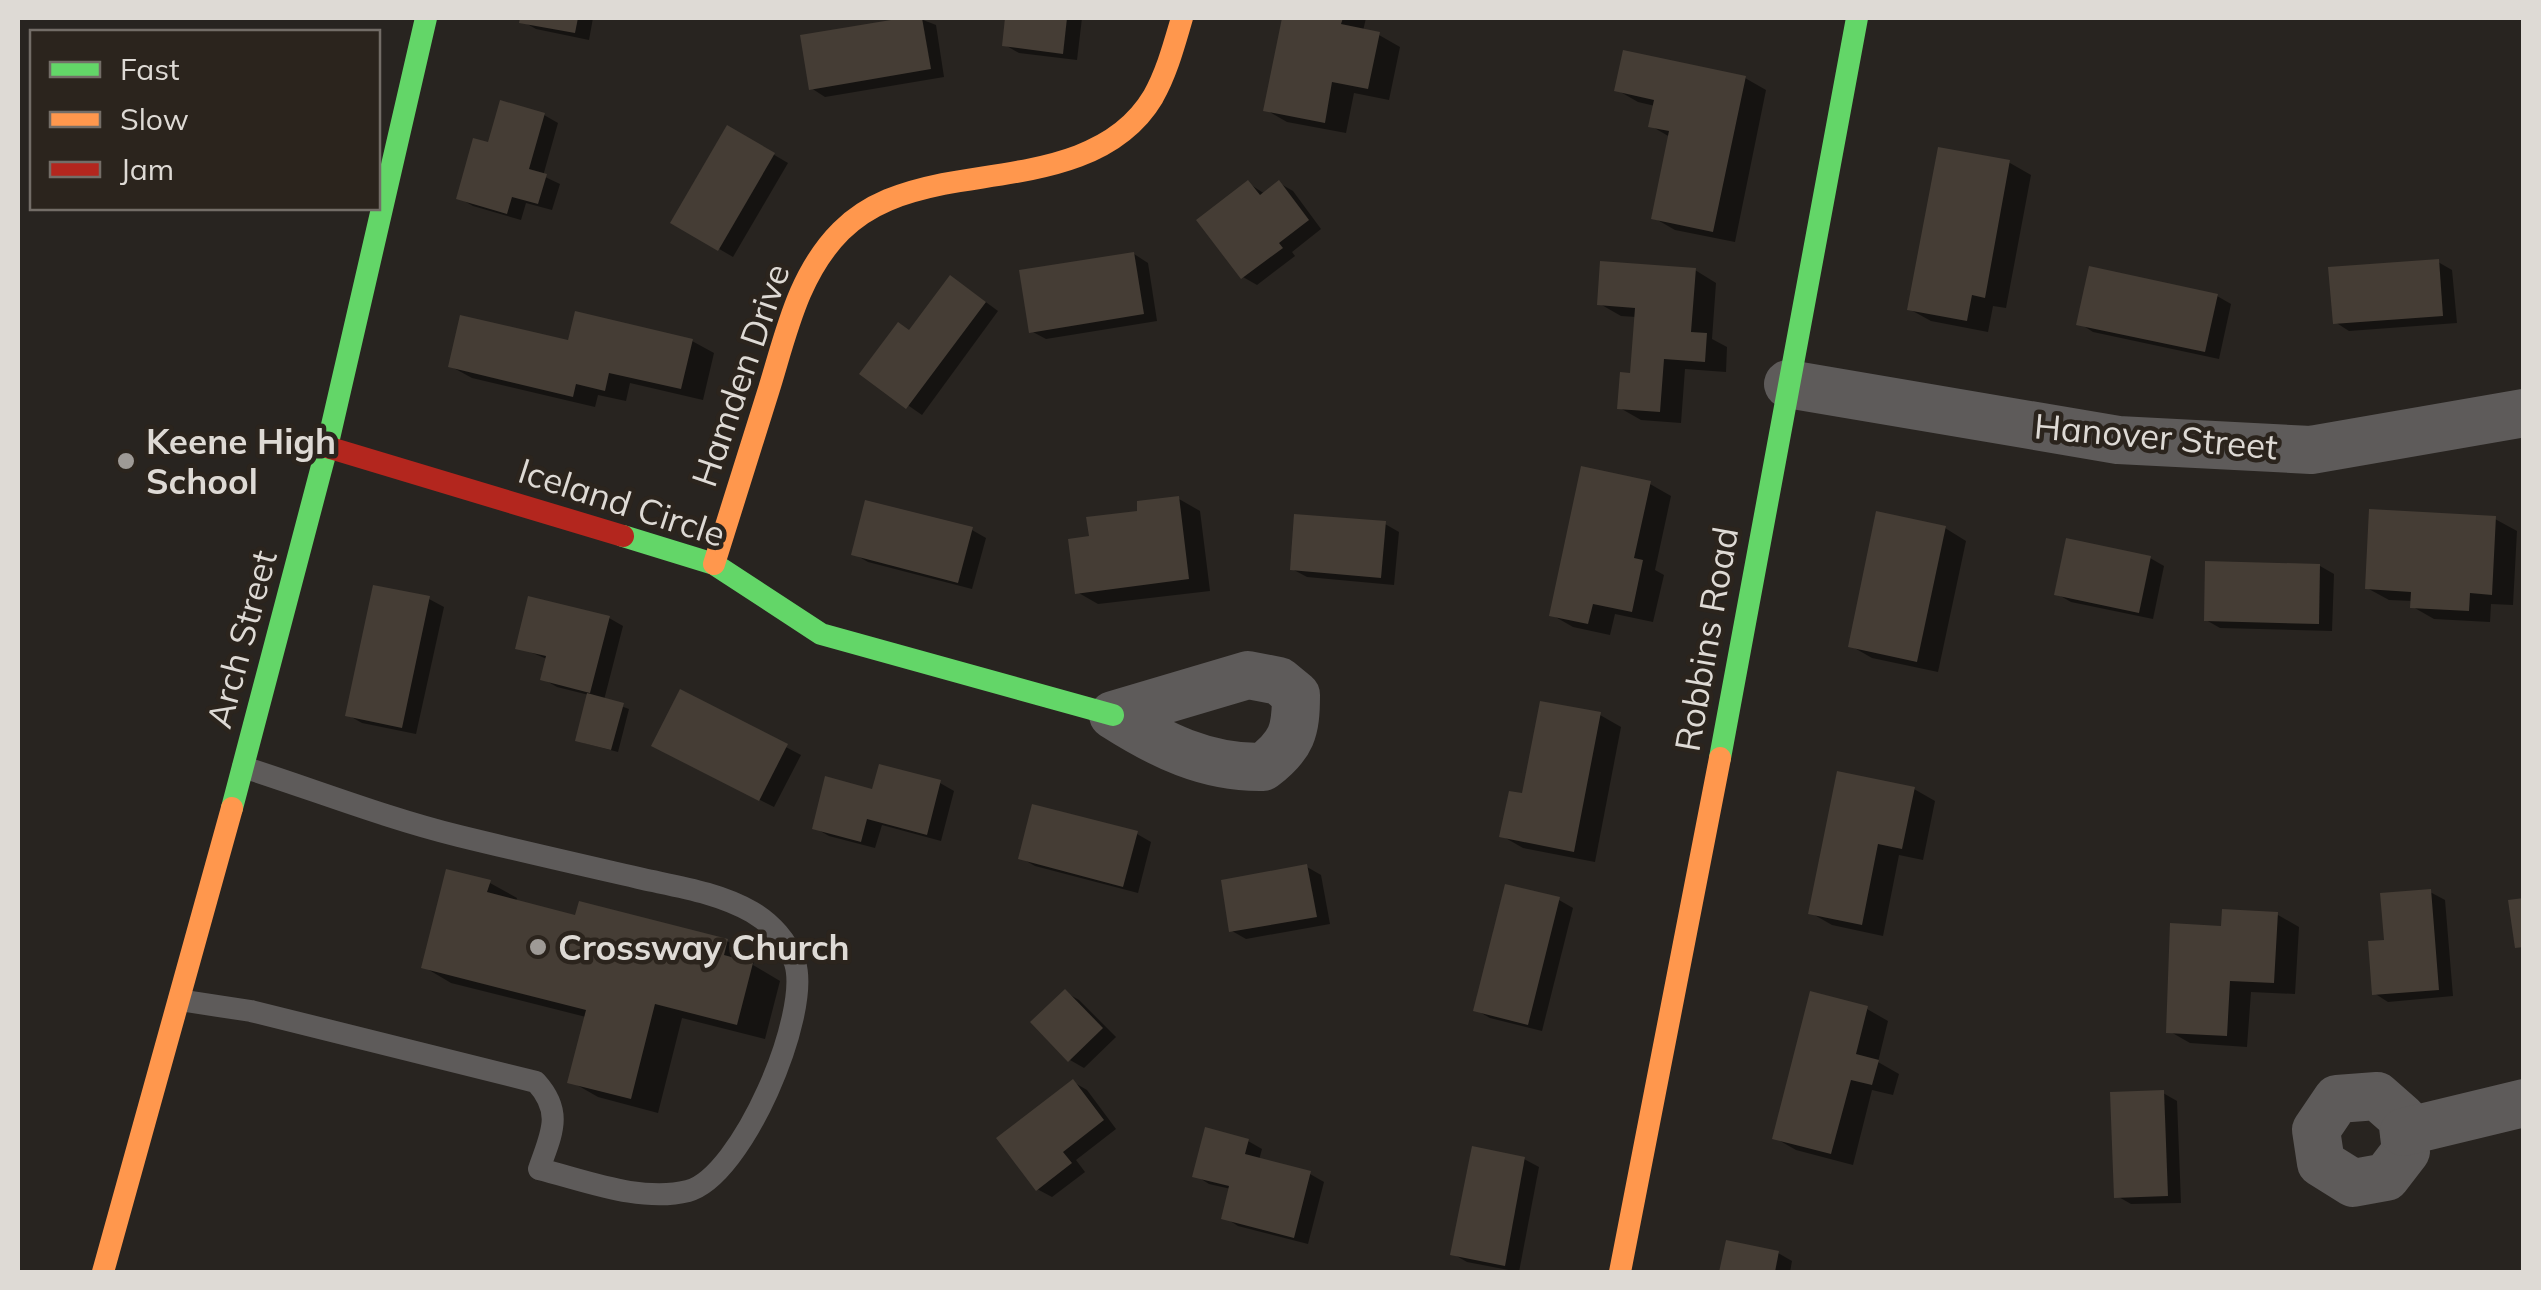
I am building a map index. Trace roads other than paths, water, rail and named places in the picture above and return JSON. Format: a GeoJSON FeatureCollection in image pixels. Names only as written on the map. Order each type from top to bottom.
{"type":"FeatureCollection","features":[{"type":"Feature","properties":{"kind":"street","name":"Arch Street"},"geometry":{"type":"LineString","coordinates":[[103,1272],[327,447],[426,18]]}},
{"type":"Feature","properties":{"kind":"street","name":"Hamden Drive"},"geometry":{"type":"LineString","coordinates":[[714,564],[792,316],[810,270],[838,233],[870,205],[904,192],[1080,156],[1116,138],[1145,109],[1167,68],[1182,18]]}},
{"type":"Feature","properties":{"kind":"street","name":"Robbins Road"},"geometry":{"type":"LineString","coordinates":[[1620,1272],[1674,1003],[1857,18]]}},
{"type":"Feature","properties":{"kind":"street","name":"Hanover Street"},"geometry":{"type":"LineString","coordinates":[[1788,384],[2118,440],[2311,450],[2524,413]]}},
{"type":"Feature","properties":{"kind":"street","name":"Iceland Circle"},"geometry":{"type":"LineString","coordinates":[[327,447],[714,564],[821,634],[1113,716]]}},
{"type":"Feature","properties":{"kind":"street"},"geometry":{"type":"LineString","coordinates":[[2404,1132],[2524,1104]]}},
{"type":"Feature","properties":{"kind":"lane"},"geometry":{"type":"LineString","coordinates":[[179,1000],[251,1011],[536,1082],[551,1099],[554,1124],[539,1169],[654,1195],[690,1191],[721,1171],[753,1126],[795,1002],[796,965],[781,936],[752,912],[710,894],[455,835],[243,767]]}},
{"type":"Feature","properties":{"kind":"place","name":"Keene High School"},"geometry":{"type":"Point","coordinates":[126,461]}},
{"type":"Feature","properties":{"kind":"place","name":"Crossway Church"},"geometry":{"type":"Point","coordinates":[538,947]}}]}
